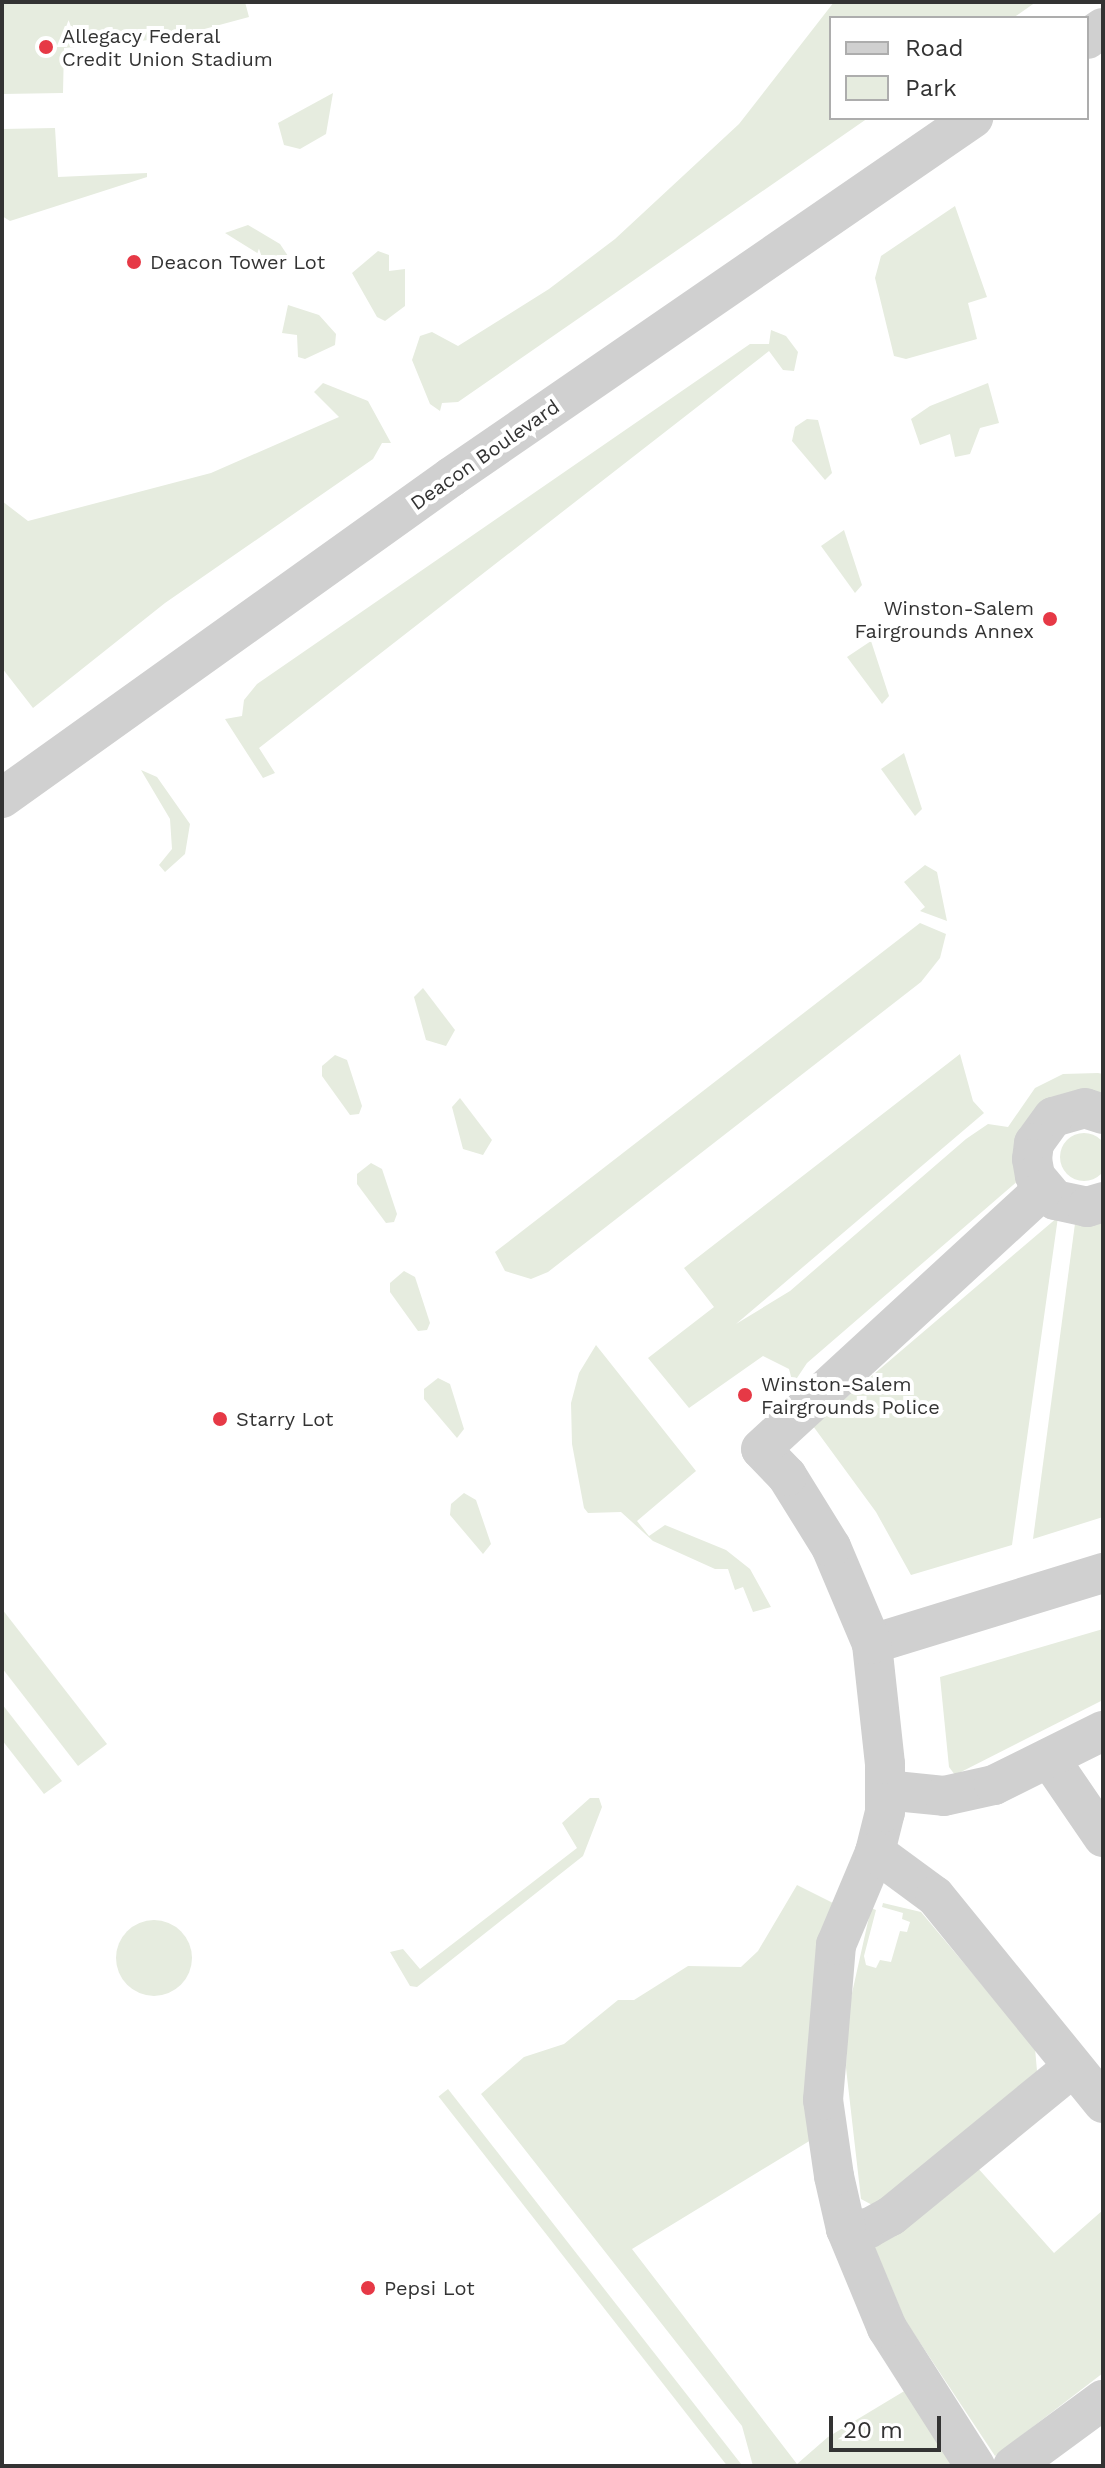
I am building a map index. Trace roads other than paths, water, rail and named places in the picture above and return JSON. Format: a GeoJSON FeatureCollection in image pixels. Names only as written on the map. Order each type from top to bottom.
{"type":"FeatureCollection","features":[{"type":"Feature","properties":{"kind":"street","name":"Deacon Boulevard"},"geometry":{"type":"LineString","coordinates":[[2,798],[451,477],[970,120]]}},
{"type":"Feature","properties":{"kind":"street"},"geometry":{"type":"LineString","coordinates":[[1103,1114],[1068,1110],[1042,1129],[1032,1159],[1043,1190],[1071,1206],[1103,1202]]}},
{"type":"Feature","properties":{"kind":"street"},"geometry":{"type":"LineString","coordinates":[[975,2466],[887,2328],[846,2229],[823,2100],[836,1945],[875,1852],[885,1790],[881,1697],[872,1644],[831,1547],[787,1476],[761,1449],[1043,1190]]}},
{"type":"Feature","properties":{"kind":"street"},"geometry":{"type":"LineString","coordinates":[[872,1644],[1103,1573]]}},
{"type":"Feature","properties":{"kind":"street"},"geometry":{"type":"LineString","coordinates":[[885,1790],[944,1796],[994,1785],[1103,1731]]}},
{"type":"Feature","properties":{"kind":"street"},"geometry":{"type":"LineString","coordinates":[[1049,1758],[1103,1837]]}},
{"type":"Feature","properties":{"kind":"street"},"geometry":{"type":"LineString","coordinates":[[875,1852],[935,1896],[1103,2103]]}},
{"type":"Feature","properties":{"kind":"street"},"geometry":{"type":"LineString","coordinates":[[846,2229],[869,2228],[891,2216],[1073,2067]]}},
{"type":"Feature","properties":{"kind":"street"},"geometry":{"type":"LineString","coordinates":[[1013,2466],[1103,2400]]}},
{"type":"Feature","properties":{"kind":"place","name":"Allegacy Federal Credit Union Stadium"},"geometry":{"type":"Point","coordinates":[46,47]}},
{"type":"Feature","properties":{"kind":"place","name":"Deacon Tower Lot"},"geometry":{"type":"Point","coordinates":[134,262]}},
{"type":"Feature","properties":{"kind":"place","name":"Winston-Salem Fairgrounds Annex"},"geometry":{"type":"Point","coordinates":[1050,619]}},
{"type":"Feature","properties":{"kind":"place","name":"Winston-Salem Fairgrounds Police"},"geometry":{"type":"Point","coordinates":[745,1395]}},
{"type":"Feature","properties":{"kind":"place","name":"Starry Lot"},"geometry":{"type":"Point","coordinates":[220,1419]}},
{"type":"Feature","properties":{"kind":"place","name":"Pepsi Lot"},"geometry":{"type":"Point","coordinates":[368,2288]}}]}
